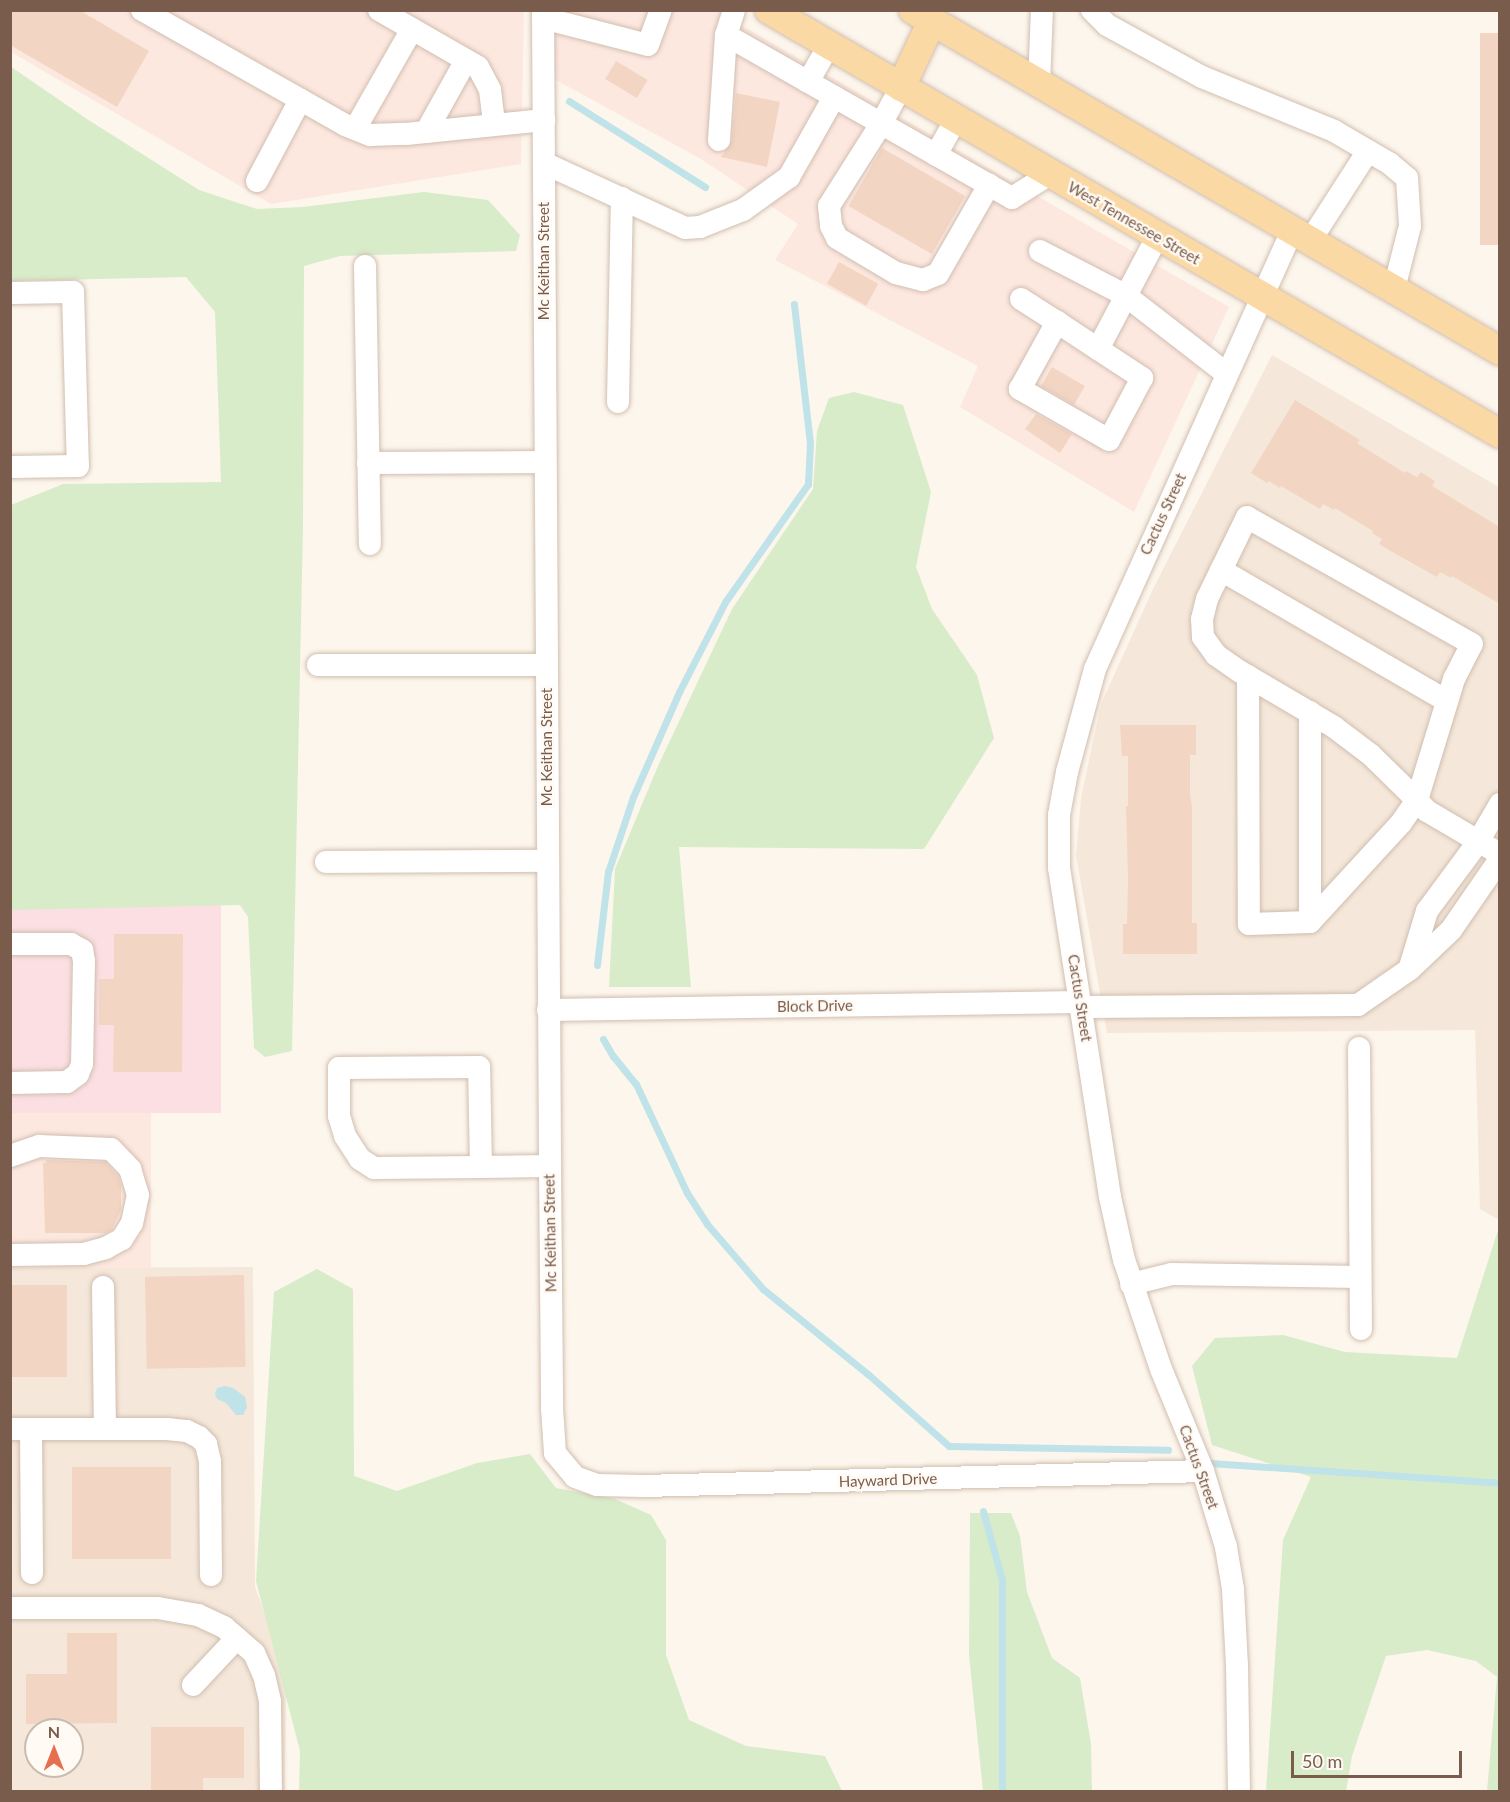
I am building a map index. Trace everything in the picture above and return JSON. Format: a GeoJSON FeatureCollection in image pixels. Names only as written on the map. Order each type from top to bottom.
{"type":"FeatureCollection","features":[{"type":"Feature","properties":{"kind":"main road","name":"West Tennessee Street"},"geometry":{"type":"LineString","coordinates":[[769,10],[1500,434]]}},
{"type":"Feature","properties":{"kind":"main road"},"geometry":{"type":"LineString","coordinates":[[901,87],[930,13],[1040,84],[1500,351]]}},
{"type":"Feature","properties":{"kind":"street"},"geometry":{"type":"LineString","coordinates":[[142,10],[300,100],[370,135],[426,132],[544,120]]}},
{"type":"Feature","properties":{"kind":"street"},"geometry":{"type":"LineString","coordinates":[[379,10],[478,67],[490,90],[494,125]]}},
{"type":"Feature","properties":{"kind":"street"},"geometry":{"type":"LineString","coordinates":[[543,14],[648,45],[661,10]]}},
{"type":"Feature","properties":{"kind":"street"},"geometry":{"type":"LineString","coordinates":[[719,140],[726,35],[734,10]]}},
{"type":"Feature","properties":{"kind":"street"},"geometry":{"type":"LineString","coordinates":[[1040,84],[1042,10]]}},
{"type":"Feature","properties":{"kind":"street"},"geometry":{"type":"LineString","coordinates":[[1092,10],[1107,25],[1202,77],[1334,131],[1407,178],[1410,226],[1394,289]]}},
{"type":"Feature","properties":{"kind":"street","name":"Mc Keithan Street"},"geometry":{"type":"LineString","coordinates":[[543,14],[552,1408],[555,1453],[574,1477]]}},
{"type":"Feature","properties":{"kind":"street"},"geometry":{"type":"LineString","coordinates":[[355,129],[412,29]]}},
{"type":"Feature","properties":{"kind":"street"},"geometry":{"type":"LineString","coordinates":[[726,35],[1012,198],[1050,174]]}},
{"type":"Feature","properties":{"kind":"street"},"geometry":{"type":"LineString","coordinates":[[808,82],[829,45]]}},
{"type":"Feature","properties":{"kind":"street"},"geometry":{"type":"LineString","coordinates":[[426,132],[466,60]]}},
{"type":"Feature","properties":{"kind":"street"},"geometry":{"type":"LineString","coordinates":[[901,87],[881,124],[829,206],[831,226],[837,238],[896,273],[923,280],[938,274],[989,185]]}},
{"type":"Feature","properties":{"kind":"street"},"geometry":{"type":"LineString","coordinates":[[544,162],[685,228],[700,227],[743,210],[789,177],[834,97]]}},
{"type":"Feature","properties":{"kind":"street"},"geometry":{"type":"LineString","coordinates":[[257,181],[300,100]]}},
{"type":"Feature","properties":{"kind":"street"},"geometry":{"type":"LineString","coordinates":[[936,155],[956,119]]}},
{"type":"Feature","properties":{"kind":"street","name":"Cactus Street"},"geometry":{"type":"LineString","coordinates":[[1239,1791],[1238,1666],[1233,1589],[1226,1546],[1203,1471],[1161,1369],[1131,1284],[1110,1197],[1082,1004],[1059,868],[1059,815],[1067,772],[1095,669],[1262,298],[1301,235],[1368,151]]}},
{"type":"Feature","properties":{"kind":"street"},"geometry":{"type":"LineString","coordinates":[[618,402],[622,198]]}},
{"type":"Feature","properties":{"kind":"street"},"geometry":{"type":"LineString","coordinates":[[1098,349],[1157,237]]}},
{"type":"Feature","properties":{"kind":"street"},"geometry":{"type":"LineString","coordinates":[[1040,251],[1125,296],[1227,374]]}},
{"type":"Feature","properties":{"kind":"street"},"geometry":{"type":"LineString","coordinates":[[366,266],[370,544]]}},
{"type":"Feature","properties":{"kind":"street"},"geometry":{"type":"LineString","coordinates":[[10,293],[73,292],[78,466],[10,467]]}},
{"type":"Feature","properties":{"kind":"street"},"geometry":{"type":"LineString","coordinates":[[1020,299],[1057,322],[1142,378],[1109,440],[1020,389],[1057,322]]}},
{"type":"Feature","properties":{"kind":"street"},"geometry":{"type":"LineString","coordinates":[[368,463],[545,462]]}},
{"type":"Feature","properties":{"kind":"street"},"geometry":{"type":"LineString","coordinates":[[1248,676],[1249,924],[1310,922],[1401,823],[1417,800],[1454,679],[1472,644],[1247,517],[1204,609],[1203,637],[1216,655],[1310,712],[1371,755],[1417,800],[1427,811],[1500,854]]}},
{"type":"Feature","properties":{"kind":"street"},"geometry":{"type":"LineString","coordinates":[[1221,570],[1447,701]]}},
{"type":"Feature","properties":{"kind":"street"},"geometry":{"type":"LineString","coordinates":[[318,665],[547,665]]}},
{"type":"Feature","properties":{"kind":"street"},"geometry":{"type":"LineString","coordinates":[[1310,712],[1310,922]]}},
{"type":"Feature","properties":{"kind":"street"},"geometry":{"type":"LineString","coordinates":[[1410,969],[1427,911],[1478,842],[1500,804]]}},
{"type":"Feature","properties":{"kind":"street","name":"Block Drive"},"geometry":{"type":"LineString","coordinates":[[548,1010],[1082,1004],[1358,1005],[1410,969],[1451,930],[1500,859]]}},
{"type":"Feature","properties":{"kind":"street"},"geometry":{"type":"LineString","coordinates":[[326,862],[548,861]]}},
{"type":"Feature","properties":{"kind":"street"},"geometry":{"type":"LineString","coordinates":[[1448,882],[1472,899]]}},
{"type":"Feature","properties":{"kind":"street"},"geometry":{"type":"LineString","coordinates":[[10,944],[71,944],[82,950],[84,961],[82,1064],[78,1074],[67,1082],[10,1083]]}},
{"type":"Feature","properties":{"kind":"street"},"geometry":{"type":"LineString","coordinates":[[1359,1048],[1361,1329]]}},
{"type":"Feature","properties":{"kind":"street"},"geometry":{"type":"LineString","coordinates":[[481,1167],[479,1067],[339,1068],[339,1116],[345,1136],[360,1160],[374,1168],[481,1167],[550,1166]]}},
{"type":"Feature","properties":{"kind":"street"},"geometry":{"type":"LineString","coordinates":[[10,1156],[39,1146],[111,1149],[130,1169],[138,1195],[132,1223],[122,1239],[106,1248],[84,1254],[10,1255]]}},
{"type":"Feature","properties":{"kind":"street"},"geometry":{"type":"LineString","coordinates":[[1131,1284],[1172,1274],[1360,1277]]}},
{"type":"Feature","properties":{"kind":"street"},"geometry":{"type":"LineString","coordinates":[[103,1287],[105,1430]]}},
{"type":"Feature","properties":{"kind":"street"},"geometry":{"type":"LineString","coordinates":[[32,1573],[21,1430],[105,1430],[187,1431],[206,1444],[210,1462],[211,1575]]}},
{"type":"Feature","properties":{"kind":"street","name":"Hayward Drive"},"geometry":{"type":"LineString","coordinates":[[574,1477],[597,1485],[643,1486],[1203,1471]]}},
{"type":"Feature","properties":{"kind":"street"},"geometry":{"type":"LineString","coordinates":[[10,1608],[158,1608],[198,1615],[224,1627],[254,1653],[266,1684],[270,1702],[271,1791]]}},
{"type":"Feature","properties":{"kind":"street"},"geometry":{"type":"LineString","coordinates":[[193,1685],[237,1638]]}},
{"type":"Feature","properties":{"kind":"shaded area"},"geometry":{"type":"Polygon","coordinates":[[[11,11],[524,11],[521,164],[271,204],[11,52],[11,11]]]}},
{"type":"Feature","properties":{"kind":"shaded area"},"geometry":{"type":"Polygon","coordinates":[[[556,11],[717,11],[1229,307],[1134,512],[960,407],[978,366],[775,260],[798,224],[701,159],[552,78],[556,11]]]}},
{"type":"Feature","properties":{"kind":"shaded area"},"geometry":{"type":"Polygon","coordinates":[[[1272,355],[1499,487],[1499,1220],[1480,1209],[1475,1030],[1107,1033],[1076,856],[1081,798],[1101,704],[1153,589],[1272,355]]]}},
{"type":"Feature","properties":{"kind":"shaded area"},"geometry":{"type":"Polygon","coordinates":[[[10,904],[221,904],[221,1113],[10,1113],[10,904]]]}},
{"type":"Feature","properties":{"kind":"shaded area"},"geometry":{"type":"Polygon","coordinates":[[[10,1113],[151,1113],[151,1268],[10,1268],[10,1113]]]}},
{"type":"Feature","properties":{"kind":"shaded area"},"geometry":{"type":"Polygon","coordinates":[[[253,1267],[255,1587],[286,1670],[285,1791],[11,1791],[10,1268],[253,1267]]]}},
{"type":"Feature","properties":{"kind":"green space"},"geometry":{"type":"Polygon","coordinates":[[[10,66],[87,119],[199,190],[257,209],[303,207],[424,192],[488,200],[520,235],[516,251],[340,256],[304,266],[303,527],[292,1051],[265,1057],[254,1048],[248,917],[240,905],[11,910],[11,505],[63,484],[221,482],[215,312],[186,277],[11,281],[10,66]]]}},
{"type":"Feature","properties":{"kind":"green space"},"geometry":{"type":"Polygon","coordinates":[[[854,392],[903,405],[931,492],[916,567],[932,609],[977,675],[994,738],[924,849],[679,847],[691,987],[609,987],[615,869],[658,766],[732,609],[813,489],[817,431],[829,398],[854,392]]]}},
{"type":"Feature","properties":{"kind":"green space"},"geometry":{"type":"Polygon","coordinates":[[[1499,1227],[1499,1791],[1487,1791],[1497,1677],[1476,1661],[1427,1650],[1386,1656],[1352,1756],[1346,1791],[1266,1791],[1283,1540],[1311,1477],[1212,1445],[1192,1366],[1215,1338],[1283,1335],[1345,1352],[1457,1358],[1499,1227]]]}},
{"type":"Feature","properties":{"kind":"green space"},"geometry":{"type":"Polygon","coordinates":[[[317,1269],[353,1289],[354,1476],[397,1491],[477,1463],[530,1454],[556,1488],[615,1499],[651,1515],[666,1540],[666,1655],[689,1720],[746,1746],[825,1756],[842,1791],[299,1791],[300,1751],[256,1581],[274,1292],[317,1269]]]}},
{"type":"Feature","properties":{"kind":"green space"},"geometry":{"type":"Polygon","coordinates":[[[970,1513],[1011,1513],[1020,1536],[1027,1592],[1052,1658],[1080,1678],[1091,1744],[1092,1791],[983,1791],[969,1655],[970,1513]]]}},
{"type":"Feature","properties":{"kind":"water"},"geometry":{"type":"Polygon","coordinates":[[[225,1386],[233,1388],[245,1397],[247,1407],[243,1415],[236,1415],[226,1403],[217,1399],[215,1394],[217,1388],[225,1386]]]}},
{"type":"Feature","properties":{"kind":"building"},"geometry":{"type":"Polygon","coordinates":[[[10,10],[79,10],[149,51],[117,107],[10,45],[10,10]]]}},
{"type":"Feature","properties":{"kind":"building"},"geometry":{"type":"Polygon","coordinates":[[[1480,33],[1500,33],[1500,245],[1480,245],[1480,33]]]}},
{"type":"Feature","properties":{"kind":"building"},"geometry":{"type":"Polygon","coordinates":[[[616,61],[648,80],[637,98],[605,79],[616,61]]]}},
{"type":"Feature","properties":{"kind":"building"},"geometry":{"type":"Polygon","coordinates":[[[736,93],[780,102],[767,167],[721,157],[732,141],[736,93]]]}},
{"type":"Feature","properties":{"kind":"building"},"geometry":{"type":"Polygon","coordinates":[[[882,148],[965,196],[932,254],[848,206],[882,148]]]}},
{"type":"Feature","properties":{"kind":"building"},"geometry":{"type":"Polygon","coordinates":[[[839,262],[878,284],[866,306],[827,284],[839,262]]]}},
{"type":"Feature","properties":{"kind":"building"},"geometry":{"type":"Polygon","coordinates":[[[1052,367],[1085,386],[1074,405],[1041,386],[1052,367]]]}},
{"type":"Feature","properties":{"kind":"building"},"geometry":{"type":"Polygon","coordinates":[[[1295,400],[1360,440],[1357,443],[1405,473],[1406,471],[1417,477],[1421,472],[1435,481],[1432,486],[1500,527],[1500,604],[1452,576],[1451,578],[1440,572],[1437,577],[1394,553],[1379,544],[1382,539],[1372,533],[1373,531],[1335,508],[1334,510],[1323,504],[1320,509],[1281,486],[1280,488],[1269,481],[1267,483],[1251,473],[1295,400]]]}},
{"type":"Feature","properties":{"kind":"building"},"geometry":{"type":"Polygon","coordinates":[[[1036,414],[1072,434],[1060,453],[1025,429],[1036,414]]]}},
{"type":"Feature","properties":{"kind":"building"},"geometry":{"type":"Polygon","coordinates":[[[1120,725],[1196,725],[1196,755],[1190,755],[1190,794],[1192,923],[1197,923],[1197,954],[1123,954],[1123,924],[1127,924],[1128,756],[1122,756],[1120,725]]]}},
{"type":"Feature","properties":{"kind":"building"},"geometry":{"type":"Polygon","coordinates":[[[114,934],[183,934],[182,1072],[113,1072],[114,1025],[99,1025],[99,979],[114,979],[114,934]]]}},
{"type":"Feature","properties":{"kind":"building"},"geometry":{"type":"Polygon","coordinates":[[[46,1160],[105,1162],[118,1176],[121,1185],[121,1210],[112,1229],[106,1233],[45,1233],[43,1163],[46,1163],[46,1160]]]}},
{"type":"Feature","properties":{"kind":"building"},"geometry":{"type":"Polygon","coordinates":[[[244,1275],[246,1367],[147,1369],[145,1277],[244,1275]]]}},
{"type":"Feature","properties":{"kind":"building"},"geometry":{"type":"Polygon","coordinates":[[[10,1285],[67,1285],[67,1377],[10,1377],[10,1285]]]}},
{"type":"Feature","properties":{"kind":"building"},"geometry":{"type":"Polygon","coordinates":[[[72,1467],[171,1467],[171,1559],[72,1559],[72,1467]]]}},
{"type":"Feature","properties":{"kind":"building"},"geometry":{"type":"Polygon","coordinates":[[[67,1633],[117,1633],[117,1723],[84,1723],[84,1718],[26,1718],[26,1674],[67,1674],[67,1633]]]}},
{"type":"Feature","properties":{"kind":"building"},"geometry":{"type":"Polygon","coordinates":[[[151,1727],[244,1727],[244,1778],[203,1778],[203,1791],[151,1791],[151,1727]]]}},
{"type":"Feature","properties":{"kind":"waterway"},"geometry":{"type":"LineString","coordinates":[[569,101],[705,187]]}},
{"type":"Feature","properties":{"kind":"waterway"},"geometry":{"type":"LineString","coordinates":[[597,965],[608,872],[633,797],[679,692],[725,602],[808,484],[810,443],[794,304]]}},
{"type":"Feature","properties":{"kind":"waterway"},"geometry":{"type":"LineString","coordinates":[[603,1039],[613,1056],[636,1084],[687,1193],[707,1224],[763,1289],[869,1375],[949,1446],[1168,1450]]}},
{"type":"Feature","properties":{"kind":"waterway"},"geometry":{"type":"LineString","coordinates":[[1210,1463],[1500,1483]]}},
{"type":"Feature","properties":{"kind":"waterway"},"geometry":{"type":"LineString","coordinates":[[983,1511],[1002,1580],[1002,1792]]}}]}
